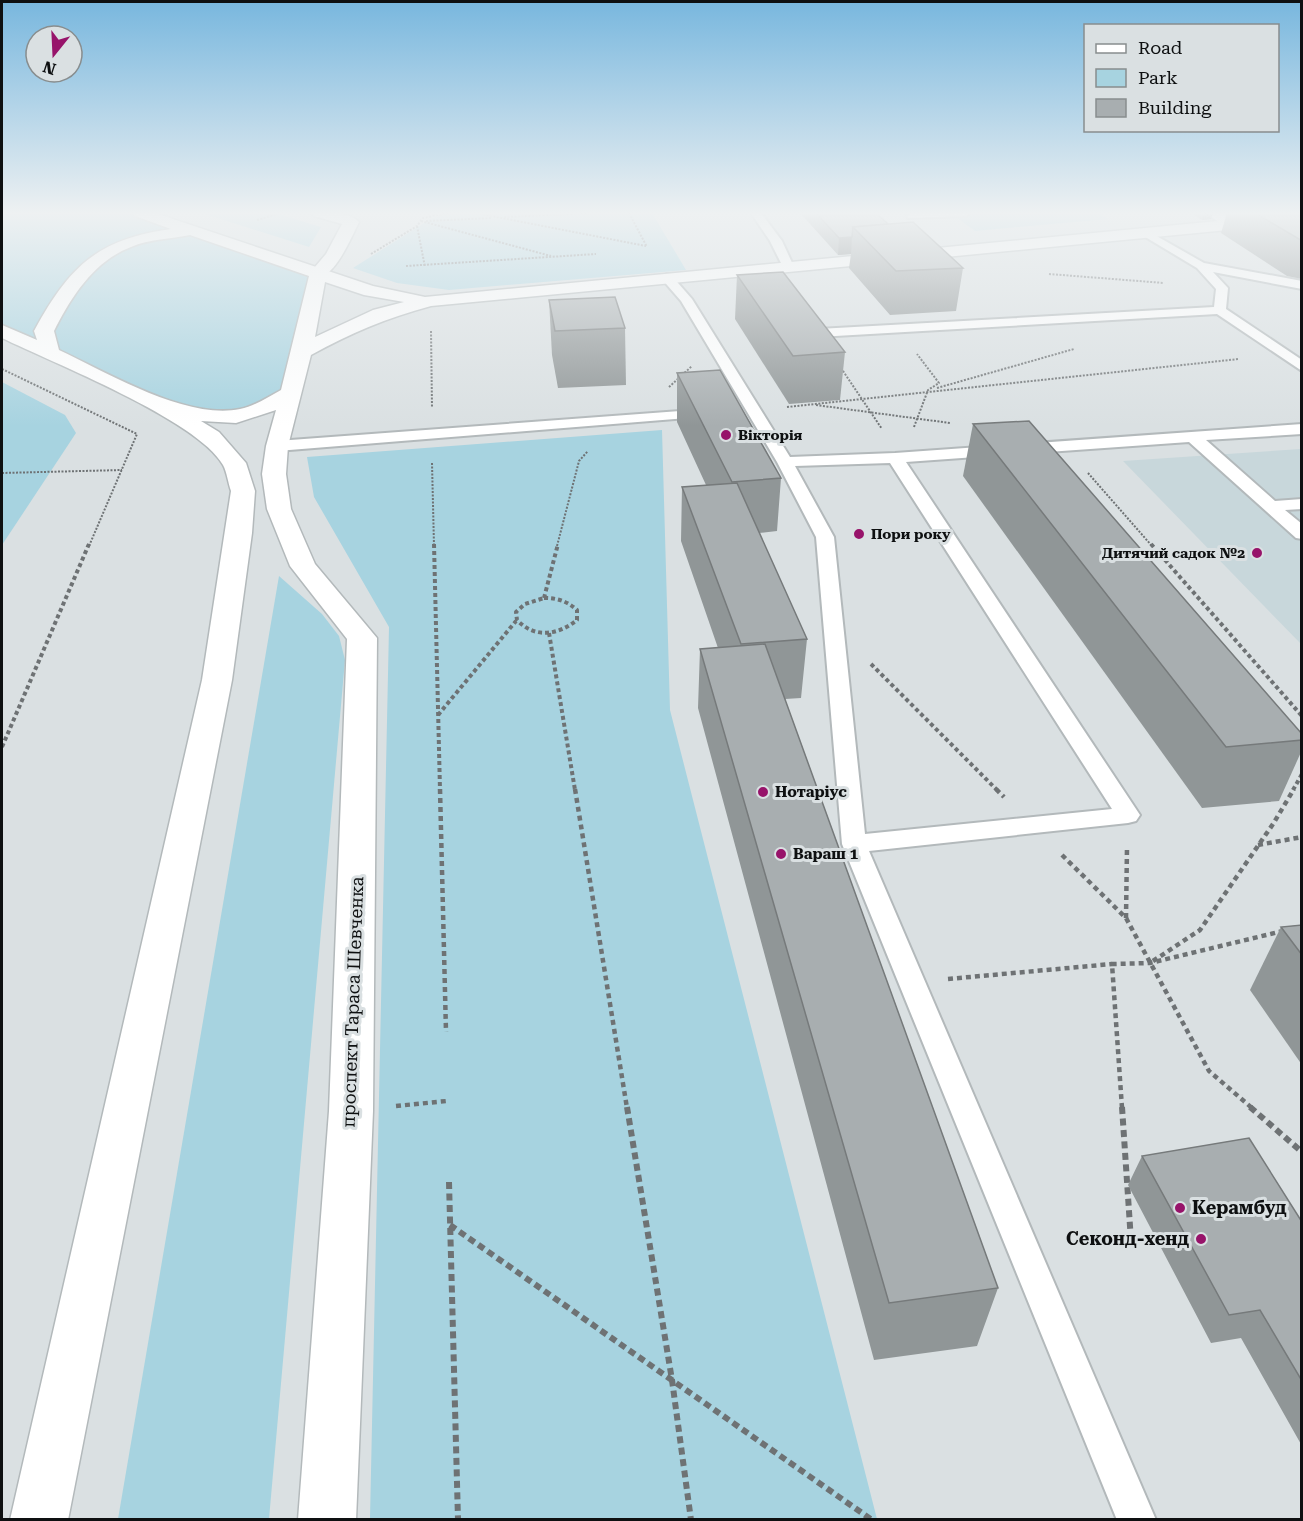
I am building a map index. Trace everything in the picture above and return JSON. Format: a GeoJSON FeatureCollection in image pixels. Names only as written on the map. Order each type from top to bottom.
{"type":"FeatureCollection","features":[{"type":"Feature","properties":{"kind":"main road"},"geometry":{"type":"LineString","coordinates":[[50,353],[44,331],[54,309],[75,284]]}},
{"type":"Feature","properties":{"kind":"main road","name":"проспект Тараса Шевченка"},"geometry":{"type":"LineString","coordinates":[[316,284],[302,352],[277,446],[274,474],[279,509],[303,566],[362,638],[351,1111],[327,1520]]}},
{"type":"Feature","properties":{"kind":"main road"},"geometry":{"type":"LineString","coordinates":[[349,284],[370,291],[430,301]]}},
{"type":"Feature","properties":{"kind":"main road"},"geometry":{"type":"LineString","coordinates":[[302,352],[338,332],[380,314],[430,301],[605,284]]}},
{"type":"Feature","properties":{"kind":"main road"},"geometry":{"type":"LineString","coordinates":[[2,331],[164,406],[211,437],[234,463],[243,491],[217,680],[39,1520]]}},
{"type":"Feature","properties":{"kind":"main road"},"geometry":{"type":"LineString","coordinates":[[164,406],[208,417],[248,415],[291,393]]}},
{"type":"Feature","properties":{"kind":"lane"},"geometry":{"type":"LineString","coordinates":[[672,284],[686,299],[715,346],[747,410],[785,462],[825,537],[854,844],[1137,1520]]}},
{"type":"Feature","properties":{"kind":"lane"},"geometry":{"type":"LineString","coordinates":[[1218,284],[1222,288],[1220,310]]}},
{"type":"Feature","properties":{"kind":"lane"},"geometry":{"type":"LineString","coordinates":[[818,333],[1220,310],[1302,367]]}},
{"type":"Feature","properties":{"kind":"lane"},"geometry":{"type":"LineString","coordinates":[[277,446],[717,412]]}},
{"type":"Feature","properties":{"kind":"lane"},"geometry":{"type":"LineString","coordinates":[[785,462],[900,457],[1302,429]]}},
{"type":"Feature","properties":{"kind":"lane"},"geometry":{"type":"LineString","coordinates":[[1192,436],[1302,534]]}},
{"type":"Feature","properties":{"kind":"lane"},"geometry":{"type":"LineString","coordinates":[[854,844],[1128,815],[900,457]]}},
{"type":"Feature","properties":{"kind":"lane"},"geometry":{"type":"LineString","coordinates":[[1270,506],[1302,504]]}},
{"type":"Feature","properties":{"kind":"path"},"geometry":{"type":"LineString","coordinates":[[1172,284],[1222,288]]}},
{"type":"Feature","properties":{"kind":"path"},"geometry":{"type":"LineString","coordinates":[[431,328],[437,715],[446,1032]]}},
{"type":"Feature","properties":{"kind":"path"},"geometry":{"type":"LineString","coordinates":[[899,329],[939,383],[928,390],[900,457]]}},
{"type":"Feature","properties":{"kind":"path"},"geometry":{"type":"LineString","coordinates":[[818,333],[900,457]]}},
{"type":"Feature","properties":{"kind":"path"},"geometry":{"type":"LineString","coordinates":[[544,598],[579,461],[596,442],[634,418],[715,346]]}},
{"type":"Feature","properties":{"kind":"path"},"geometry":{"type":"LineString","coordinates":[[928,390],[1078,348]]}},
{"type":"Feature","properties":{"kind":"path"},"geometry":{"type":"LineString","coordinates":[[747,410],[816,405],[928,390],[1284,354]]}},
{"type":"Feature","properties":{"kind":"path"},"geometry":{"type":"LineString","coordinates":[[2,369],[137,434],[2,747]]}},
{"type":"Feature","properties":{"kind":"path"},"geometry":{"type":"LineString","coordinates":[[816,405],[952,423]]}},
{"type":"Feature","properties":{"kind":"path"},"geometry":{"type":"LineString","coordinates":[[1064,445],[1302,716]]}},
{"type":"Feature","properties":{"kind":"path"},"geometry":{"type":"LineString","coordinates":[[2,473],[122,470]]}},
{"type":"Feature","properties":{"kind":"path"},"geometry":{"type":"LineString","coordinates":[[544,598],[572,604],[579,615],[573,625],[549,633],[528,630],[516,621],[515,615],[518,609],[525,604],[544,598]]}},
{"type":"Feature","properties":{"kind":"path"},"geometry":{"type":"LineString","coordinates":[[437,715],[516,621]]}},
{"type":"Feature","properties":{"kind":"path"},"geometry":{"type":"LineString","coordinates":[[833,626],[1126,918],[1209,1071],[1302,1152]]}},
{"type":"Feature","properties":{"kind":"path"},"geometry":{"type":"LineString","coordinates":[[549,633],[672,1380],[691,1520]]}},
{"type":"Feature","properties":{"kind":"path"},"geometry":{"type":"LineString","coordinates":[[1150,963],[1200,930],[1258,846],[1302,774]]}},
{"type":"Feature","properties":{"kind":"path"},"geometry":{"type":"LineString","coordinates":[[1126,918],[1128,815]]}},
{"type":"Feature","properties":{"kind":"path"},"geometry":{"type":"LineString","coordinates":[[1258,846],[1302,837]]}},
{"type":"Feature","properties":{"kind":"path"},"geometry":{"type":"LineString","coordinates":[[911,982],[1112,964],[1150,963],[1292,929]]}},
{"type":"Feature","properties":{"kind":"path"},"geometry":{"type":"LineString","coordinates":[[1112,964],[1131,1241]]}},
{"type":"Feature","properties":{"kind":"path"},"geometry":{"type":"LineString","coordinates":[[449,1182],[458,1520]]}},
{"type":"Feature","properties":{"kind":"path"},"geometry":{"type":"LineString","coordinates":[[450,1225],[872,1520]]}},
{"type":"Feature","properties":{"kind":"shaded area","name":"Дитячий садок №2"},"geometry":{"type":"Polygon","coordinates":[[[1301,449],[1301,644],[1123,461],[1301,449]]]}},
{"type":"Feature","properties":{"kind":"green space"},"geometry":{"type":"Polygon","coordinates":[[[2,284],[316,284],[302,352],[273,404],[208,417],[150,400],[2,331],[2,284]]]}},
{"type":"Feature","properties":{"kind":"green space"},"geometry":{"type":"Polygon","coordinates":[[[404,284],[520,284],[449,290],[404,284]]]}},
{"type":"Feature","properties":{"kind":"green space"},"geometry":{"type":"Polygon","coordinates":[[[2,382],[65,415],[76,433],[2,545],[2,382]]]}},
{"type":"Feature","properties":{"kind":"green space"},"geometry":{"type":"Polygon","coordinates":[[[662,430],[670,710],[877,1519],[370,1519],[389,627],[314,497],[307,457],[662,430]]]}},
{"type":"Feature","properties":{"kind":"green space"},"geometry":{"type":"Polygon","coordinates":[[[279,576],[322,614],[339,636],[345,660],[269,1519],[118,1519],[279,576]]]}},
{"type":"Feature","properties":{"kind":"building"},"geometry":{"type":"Polygon","coordinates":[[[743,284],[792,284],[845,352],[793,356],[743,284]]]}},
{"type":"Feature","properties":{"kind":"building"},"geometry":{"type":"Polygon","coordinates":[[[615,297],[625,328],[555,331],[549,300],[615,297]]]}},
{"type":"Feature","properties":{"kind":"building"},"geometry":{"type":"Polygon","coordinates":[[[720,370],[781,478],[732,482],[677,373],[720,370]]]}},
{"type":"Feature","properties":{"kind":"building"},"geometry":{"type":"Polygon","coordinates":[[[1029,421],[1302,734],[1302,740],[1226,747],[973,424],[1029,421]]]}},
{"type":"Feature","properties":{"kind":"building"},"geometry":{"type":"Polygon","coordinates":[[[737,483],[807,639],[741,644],[682,487],[737,483]]]}},
{"type":"Feature","properties":{"kind":"building"},"geometry":{"type":"Polygon","coordinates":[[[765,644],[998,1288],[889,1303],[700,649],[765,644]]]}},
{"type":"Feature","properties":{"kind":"building"},"geometry":{"type":"Polygon","coordinates":[[[1302,925],[1302,955],[1281,927],[1302,925]]]}},
{"type":"Feature","properties":{"kind":"building"},"geometry":{"type":"Polygon","coordinates":[[[1249,1138],[1302,1222],[1302,1381],[1260,1310],[1229,1315],[1142,1156],[1249,1138]]]}},
{"type":"Feature","properties":{"kind":"place","name":"Вікторія"},"geometry":{"type":"Point","coordinates":[726,435]}},
{"type":"Feature","properties":{"kind":"place","name":"Пори року"},"geometry":{"type":"Point","coordinates":[859,534]}},
{"type":"Feature","properties":{"kind":"place","name":"Дитячий садок №2"},"geometry":{"type":"Point","coordinates":[1257,553]}},
{"type":"Feature","properties":{"kind":"place","name":"Нотаріус"},"geometry":{"type":"Point","coordinates":[763,792]}},
{"type":"Feature","properties":{"kind":"place","name":"Вараш 1"},"geometry":{"type":"Point","coordinates":[781,854]}},
{"type":"Feature","properties":{"kind":"place","name":"Керамбуд"},"geometry":{"type":"Point","coordinates":[1180,1208]}},
{"type":"Feature","properties":{"kind":"place","name":"Секонд-хенд"},"geometry":{"type":"Point","coordinates":[1201,1239]}}]}
